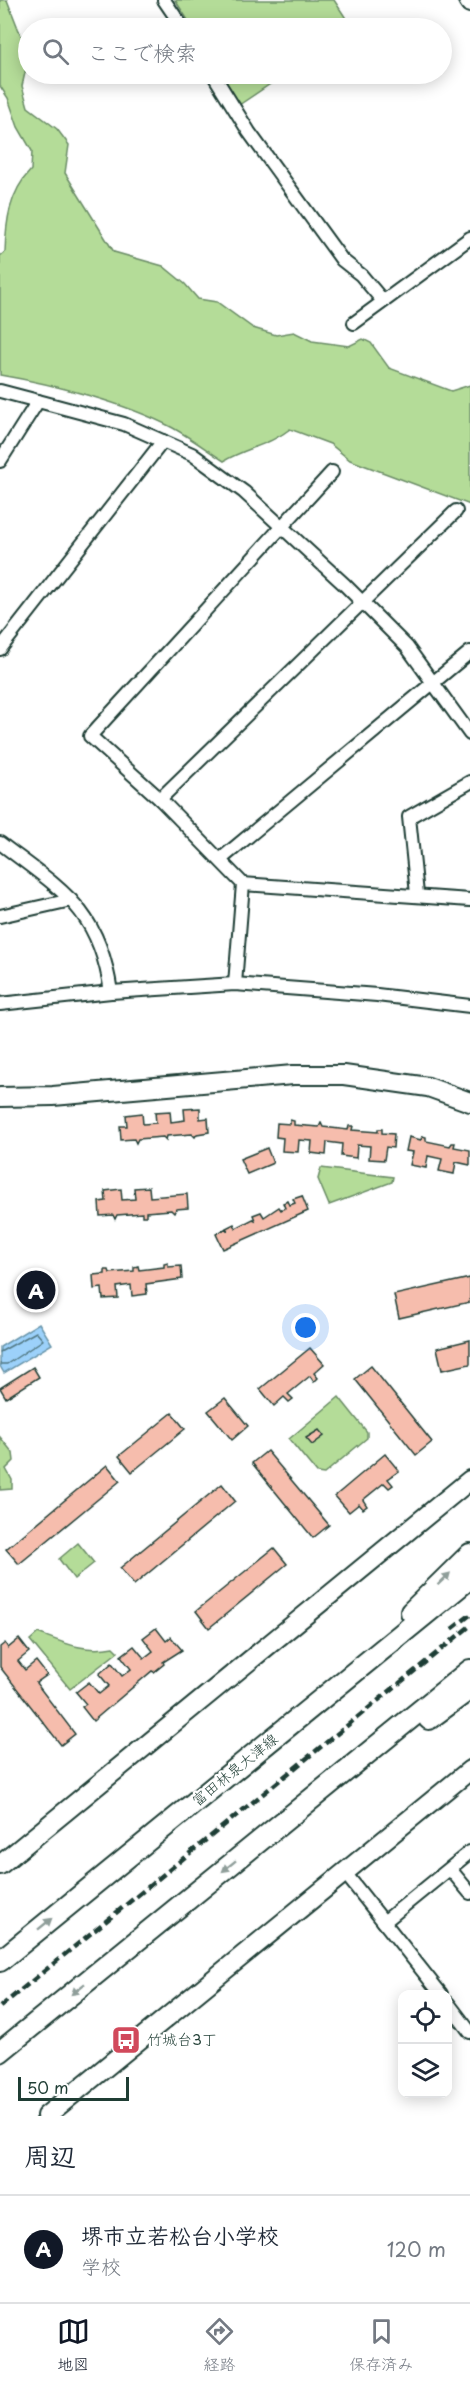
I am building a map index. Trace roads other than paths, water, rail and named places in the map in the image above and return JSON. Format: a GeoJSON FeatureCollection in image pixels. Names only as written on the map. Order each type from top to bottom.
{"type":"FeatureCollection","features":[{"type":"Feature","properties":{"kind":"main road"},"geometry":{"type":"LineString","coordinates":[[295,1721],[470,1554]]}},
{"type":"Feature","properties":{"kind":"main road","name":"富田林泉大津線"},"geometry":{"type":"LineString","coordinates":[[0,1961],[470,1578]]}},
{"type":"Feature","properties":{"kind":"main road"},"geometry":{"type":"LineString","coordinates":[[0,2052],[470,1670]]}},
{"type":"Feature","properties":{"kind":"main road"},"geometry":{"type":"LineString","coordinates":[[262,1839],[470,1689]]}},
{"type":"Feature","properties":{"kind":"street"},"geometry":{"type":"LineString","coordinates":[[164,0],[176,18]]}},
{"type":"Feature","properties":{"kind":"street"},"geometry":{"type":"LineString","coordinates":[[219,84],[249,132],[342,260],[361,275],[383,301]]}},
{"type":"Feature","properties":{"kind":"street"},"geometry":{"type":"LineString","coordinates":[[354,323],[470,238]]}},
{"type":"Feature","properties":{"kind":"street"},"geometry":{"type":"LineString","coordinates":[[0,391],[124,424],[192,454],[244,492],[283,525],[407,647],[470,735]]}},
{"type":"Feature","properties":{"kind":"street"},"geometry":{"type":"LineString","coordinates":[[0,461],[38,401]]}},
{"type":"Feature","properties":{"kind":"street"},"geometry":{"type":"LineString","coordinates":[[0,650],[163,441]]}},
{"type":"Feature","properties":{"kind":"street"},"geometry":{"type":"LineString","coordinates":[[332,472],[90,736],[160,799],[243,885],[417,894],[470,900]]}},
{"type":"Feature","properties":{"kind":"street"},"geometry":{"type":"LineString","coordinates":[[160,799],[456,511]]}},
{"type":"Feature","properties":{"kind":"street"},"geometry":{"type":"LineString","coordinates":[[221,860],[470,652]]}},
{"type":"Feature","properties":{"kind":"street"},"geometry":{"type":"LineString","coordinates":[[417,894],[409,817],[470,782]]}},
{"type":"Feature","properties":{"kind":"street"},"geometry":{"type":"LineString","coordinates":[[0,843],[83,912],[97,936],[107,963],[111,992]]}},
{"type":"Feature","properties":{"kind":"street"},"geometry":{"type":"LineString","coordinates":[[235,984],[243,885]]}},
{"type":"Feature","properties":{"kind":"street"},"geometry":{"type":"LineString","coordinates":[[0,916],[71,900]]}},
{"type":"Feature","properties":{"kind":"street"},"geometry":{"type":"LineString","coordinates":[[0,1004],[111,992],[235,984],[377,995],[470,1006]]}},
{"type":"Feature","properties":{"kind":"street"},"geometry":{"type":"LineString","coordinates":[[0,1097],[52,1096],[293,1075],[344,1075],[428,1087],[470,1102]]}},
{"type":"Feature","properties":{"kind":"street"},"geometry":{"type":"LineString","coordinates":[[0,1865],[470,1480]]}},
{"type":"Feature","properties":{"kind":"street"},"geometry":{"type":"LineString","coordinates":[[46,2116],[470,1770]]}},
{"type":"Feature","properties":{"kind":"street"},"geometry":{"type":"LineString","coordinates":[[384,1922],[470,1852]]}},
{"type":"Feature","properties":{"kind":"street"},"geometry":{"type":"LineString","coordinates":[[450,1869],[470,1893]]}},
{"type":"Feature","properties":{"kind":"street"},"geometry":{"type":"LineString","coordinates":[[345,1873],[437,1990]]}},
{"type":"Feature","properties":{"kind":"street"},"geometry":{"type":"LineString","coordinates":[[452,2009],[470,2032]]}},
{"type":"Feature","properties":{"kind":"water"},"geometry":{"type":"Polygon","coordinates":[[[39,1323],[52,1344],[4,1373],[0,1366],[0,1347],[39,1323]]]}},
{"type":"Feature","properties":{"kind":"railway"},"geometry":{"type":"LineString","coordinates":[[452,1629],[470,1615]]}},
{"type":"Feature","properties":{"kind":"railway"},"geometry":{"type":"LineString","coordinates":[[0,2007],[470,1626]]}},
{"type":"Feature","properties":{"kind":"place","name":"堺市立若松台小学校"},"geometry":{"type":"Point","coordinates":[36,1290]}},
{"type":"Feature","properties":{"kind":"place","name":"竹城台3丁"},"geometry":{"type":"Point","coordinates":[126,2040]}}]}
